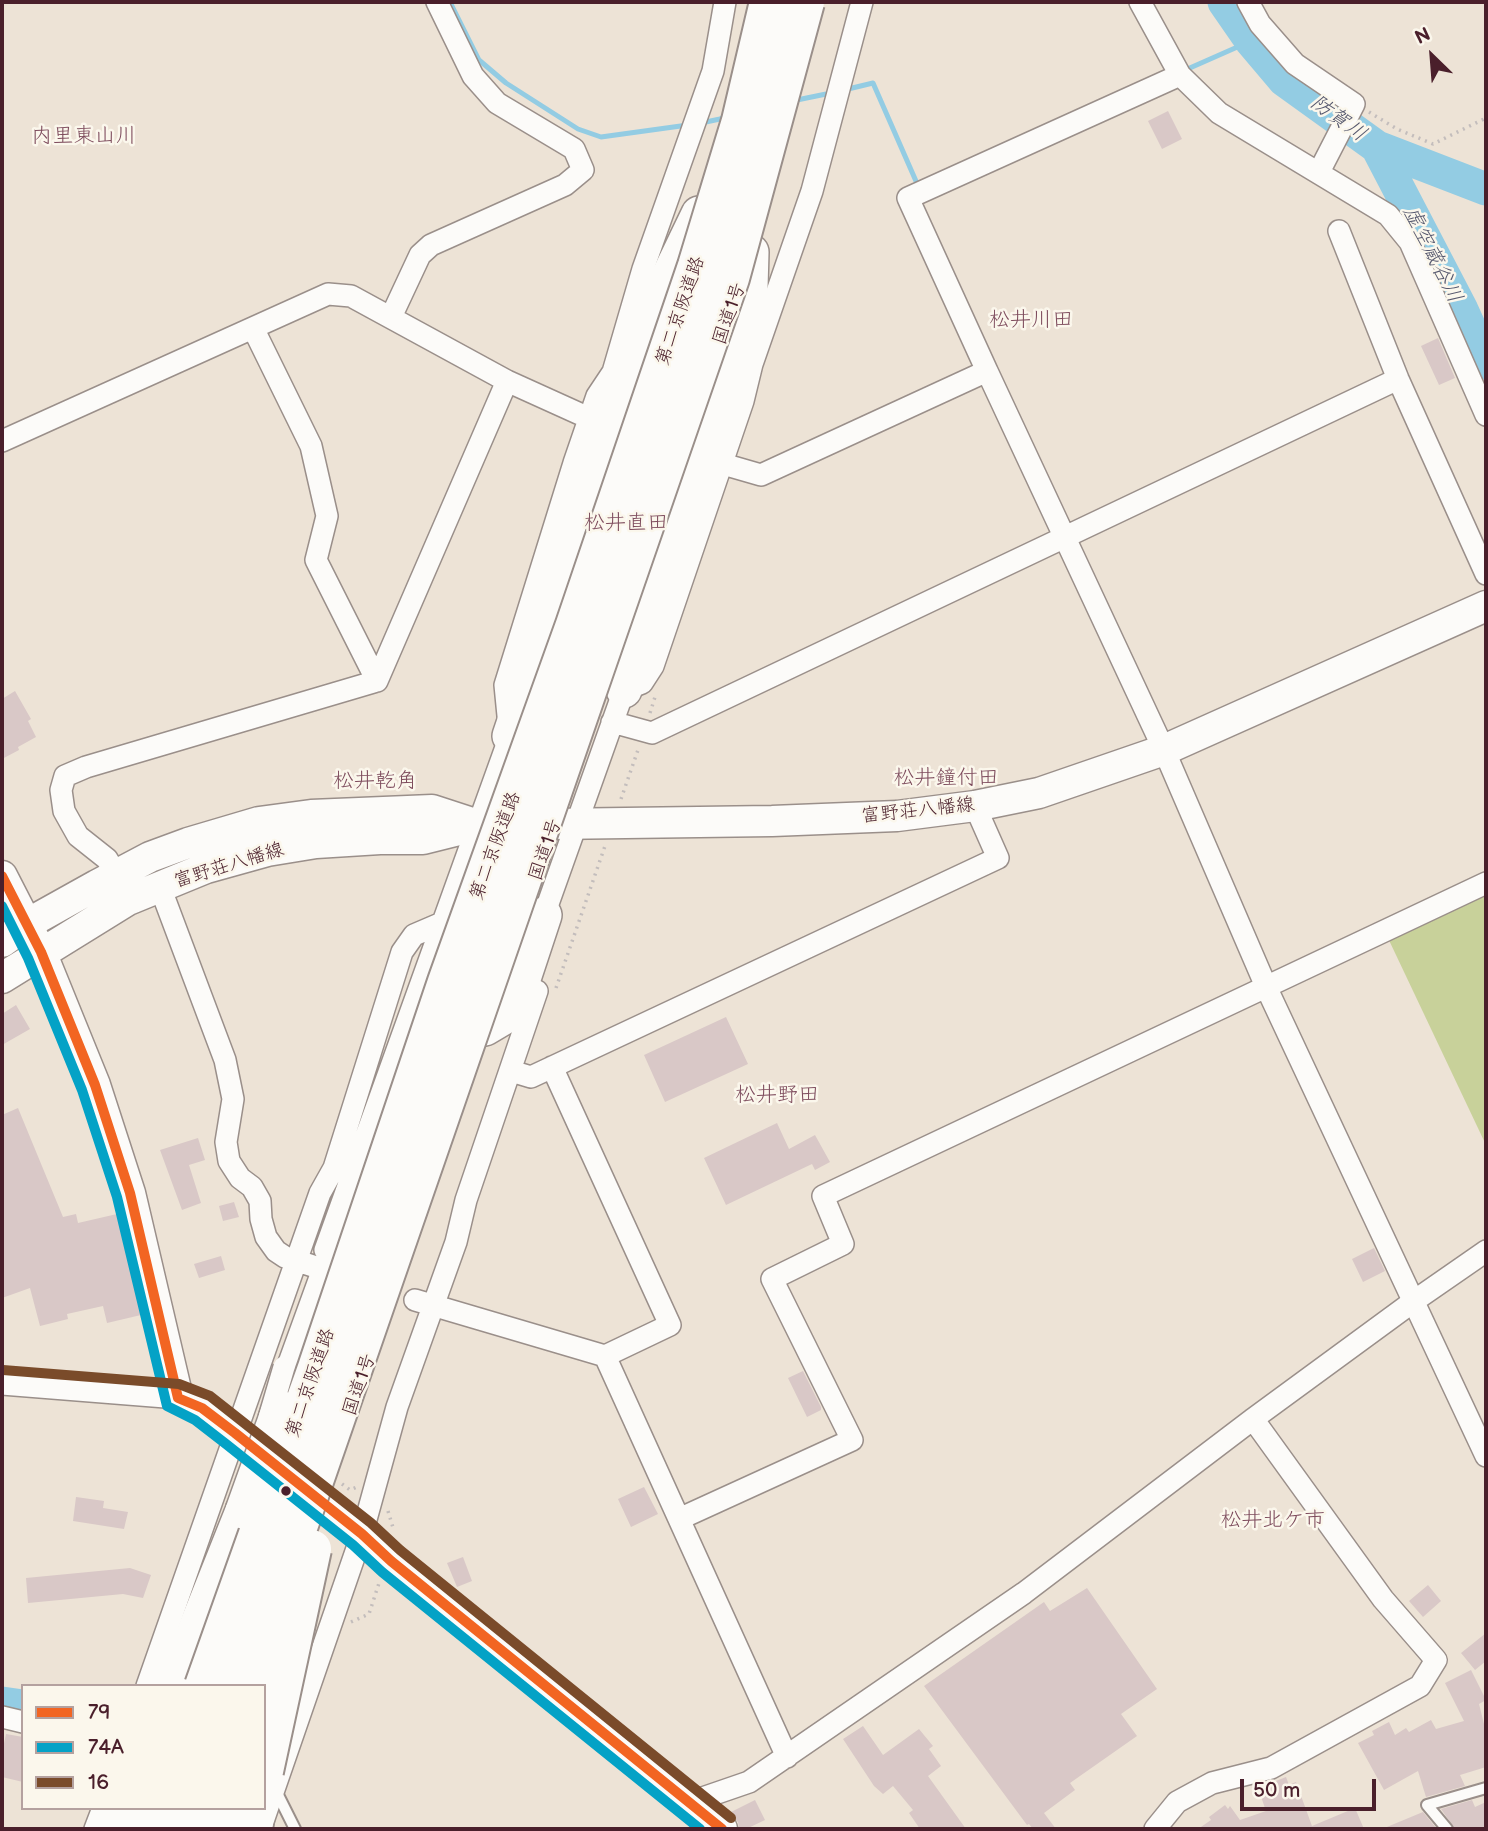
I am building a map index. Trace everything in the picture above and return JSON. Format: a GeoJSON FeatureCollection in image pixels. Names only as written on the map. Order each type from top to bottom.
{"type":"FeatureCollection","features":[{"type":"Feature","properties":{"kind":"highway"},"geometry":{"type":"LineString","coordinates":[[174,1684],[243,1511],[561,624],[685,262],[743,58],[756,2]]}},
{"type":"Feature","properties":{"kind":"highway","name":"第二京阪道路"},"geometry":{"type":"LineString","coordinates":[[205,1684],[317,1368],[447,982],[575,625],[697,266],[741,121],[769,2]]}},
{"type":"Feature","properties":{"kind":"highway","name":"第二京阪道路"},"geometry":{"type":"LineString","coordinates":[[244,1684],[730,278],[805,2]]}},
{"type":"Feature","properties":{"kind":"highway","name":"国道1号"},"geometry":{"type":"LineString","coordinates":[[266,1689],[340,1441],[488,1020],[751,252],[810,55],[821,2]]}},
{"type":"Feature","properties":{"kind":"highway"},"geometry":{"type":"LineString","coordinates":[[510,736],[655,306],[699,214]]}},
{"type":"Feature","properties":{"kind":"highway"},"geometry":{"type":"LineString","coordinates":[[640,691],[750,288],[751,252]]}},
{"type":"Feature","properties":{"kind":"highway"},"geometry":{"type":"LineString","coordinates":[[488,1020],[512,1012],[544,915]]}},
{"type":"Feature","properties":{"kind":"highway"},"geometry":{"type":"LineString","coordinates":[[266,1786],[349,1379]]}},
{"type":"Feature","properties":{"kind":"highway"},"geometry":{"type":"LineString","coordinates":[[120,1829],[126,1810]]}},
{"type":"Feature","properties":{"kind":"highway"},"geometry":{"type":"LineString","coordinates":[[154,1829],[160,1810]]}},
{"type":"Feature","properties":{"kind":"highway"},"geometry":{"type":"LineString","coordinates":[[192,1829],[199,1810]]}},
{"type":"Feature","properties":{"kind":"highway"},"geometry":{"type":"LineString","coordinates":[[225,1829],[230,1810]]}},
{"type":"Feature","properties":{"kind":"main road","name":"富野荘八幡線"},"geometry":{"type":"LineString","coordinates":[[2,978],[128,900],[206,868],[267,851],[329,842],[423,839],[479,825],[772,821],[897,816],[975,807],[1039,793],[1164,750],[1486,606]]}},
{"type":"Feature","properties":{"kind":"main road","name":"富野荘八幡線"},"geometry":{"type":"LineString","coordinates":[[2,942],[116,874],[188,843],[259,822],[311,816],[432,810],[479,825]]}},
{"type":"Feature","properties":{"kind":"main road"},"geometry":{"type":"LineString","coordinates":[[2,876],[41,952],[95,1085],[130,1193],[178,1398],[202,1408],[235,1433],[722,1829]]}},
{"type":"Feature","properties":{"kind":"street"},"geometry":{"type":"LineString","coordinates":[[391,317],[420,256],[430,245],[565,185],[583,170],[574,149],[497,103],[473,76],[437,2]]}},
{"type":"Feature","properties":{"kind":"street"},"geometry":{"type":"LineString","coordinates":[[243,1511],[284,1367],[510,736],[505,685],[597,421],[597,396],[612,372],[643,269],[713,71],[724,2]]}},
{"type":"Feature","properties":{"kind":"street"},"geometry":{"type":"LineString","coordinates":[[266,1793],[362,1534],[387,1451],[424,1302],[456,1242],[466,1200],[540,980],[545,946],[544,915],[612,722],[640,691],[653,666],[715,462],[743,401],[752,364],[812,191],[862,2]]}},
{"type":"Feature","properties":{"kind":"street"},"geometry":{"type":"LineString","coordinates":[[1140,2],[1180,75],[1219,113],[1388,215],[1410,242],[1486,415]]}},
{"type":"Feature","properties":{"kind":"street"},"geometry":{"type":"LineString","coordinates":[[1248,2],[1259,24],[1295,64],[1354,104],[1319,172]]}},
{"type":"Feature","properties":{"kind":"street"},"geometry":{"type":"LineString","coordinates":[[1180,75],[908,198],[1164,750],[1266,986],[1486,1456]]}},
{"type":"Feature","properties":{"kind":"street"},"geometry":{"type":"LineString","coordinates":[[1339,231],[1398,379],[1486,574]]}},
{"type":"Feature","properties":{"kind":"street"},"geometry":{"type":"LineString","coordinates":[[2,441],[328,294],[351,296],[508,381],[597,421]]}},
{"type":"Feature","properties":{"kind":"street"},"geometry":{"type":"LineString","coordinates":[[253,328],[311,446],[327,516],[316,560],[377,681]]}},
{"type":"Feature","properties":{"kind":"street"},"geometry":{"type":"LineString","coordinates":[[715,462],[761,475],[987,371]]}},
{"type":"Feature","properties":{"kind":"street"},"geometry":{"type":"LineString","coordinates":[[612,722],[652,733],[1398,379]]}},
{"type":"Feature","properties":{"kind":"street"},"geometry":{"type":"LineString","coordinates":[[116,874],[107,859],[78,836],[64,811],[61,790],[65,776],[86,767],[377,681],[508,381]]}},
{"type":"Feature","properties":{"kind":"street"},"geometry":{"type":"LineString","coordinates":[[511,1071],[531,1077],[998,858],[975,807]]}},
{"type":"Feature","properties":{"kind":"street"},"geometry":{"type":"LineString","coordinates":[[680,1520],[852,1440],[772,1279],[844,1244],[822,1196],[1486,883]]}},
{"type":"Feature","properties":{"kind":"street"},"geometry":{"type":"LineString","coordinates":[[160,887],[225,1060],[233,1099],[226,1142],[229,1161],[240,1178],[252,1186],[260,1201],[266,1237],[276,1251],[304,1263]]}},
{"type":"Feature","properties":{"kind":"street"},"geometry":{"type":"LineString","coordinates":[[148,1684],[235,1433],[304,1263],[320,1193],[334,1168],[402,952],[414,935],[442,923]]}},
{"type":"Feature","properties":{"kind":"street"},"geometry":{"type":"LineString","coordinates":[[424,1302],[605,1356],[670,1325],[552,1067]]}},
{"type":"Feature","properties":{"kind":"street"},"geometry":{"type":"LineString","coordinates":[[688,1804],[749,1782],[1024,1593],[1253,1419],[1486,1251]]}},
{"type":"Feature","properties":{"kind":"street"},"geometry":{"type":"LineString","coordinates":[[605,1356],[787,1757]]}},
{"type":"Feature","properties":{"kind":"street"},"geometry":{"type":"LineString","coordinates":[[2,1384],[178,1398]]}},
{"type":"Feature","properties":{"kind":"street"},"geometry":{"type":"LineString","coordinates":[[1156,1829],[1177,1802],[1212,1783],[1271,1768],[1420,1686],[1436,1660],[1382,1599],[1253,1419]]}},
{"type":"Feature","properties":{"kind":"street"},"geometry":{"type":"LineString","coordinates":[[2,1717],[21,1722]]}},
{"type":"Feature","properties":{"kind":"street"},"geometry":{"type":"LineString","coordinates":[[95,1829],[102,1810]]}},
{"type":"Feature","properties":{"kind":"street"},"geometry":{"type":"LineString","coordinates":[[260,1829],[262,1810]]}},
{"type":"Feature","properties":{"kind":"lane"},"geometry":{"type":"LineString","coordinates":[[1447,1829],[1427,1805],[1486,1788]]}},
{"type":"Feature","properties":{"kind":"lane"},"geometry":{"type":"LineString","coordinates":[[266,1804],[295,1829]]}},
{"type":"Feature","properties":{"kind":"path"},"geometry":{"type":"LineString","coordinates":[[1354,104],[1397,129],[1433,144],[1486,118]]}},
{"type":"Feature","properties":{"kind":"path"},"geometry":{"type":"LineString","coordinates":[[553,998],[644,732],[640,691]]}},
{"type":"Feature","properties":{"kind":"path"},"geometry":{"type":"LineString","coordinates":[[349,1623],[369,1614],[379,1582],[391,1561],[397,1541],[387,1510]]}},
{"type":"Feature","properties":{"kind":"green space"},"geometry":{"type":"Polygon","coordinates":[[[1486,890],[1486,1145],[1387,936],[1486,890]]]}},
{"type":"Feature","properties":{"kind":"building"},"geometry":{"type":"Polygon","coordinates":[[[1168,111],[1182,139],[1162,149],[1148,121],[1168,111]]]}},
{"type":"Feature","properties":{"kind":"building"},"geometry":{"type":"Polygon","coordinates":[[[1438,338],[1455,378],[1439,385],[1421,346],[1438,338]]]}},
{"type":"Feature","properties":{"kind":"building"},"geometry":{"type":"Polygon","coordinates":[[[15,691],[31,719],[28,721],[36,737],[2,759],[2,699],[15,691]]]}},
{"type":"Feature","properties":{"kind":"building"},"geometry":{"type":"Polygon","coordinates":[[[16,1005],[30,1029],[2,1045],[2,1014],[16,1005]]]}},
{"type":"Feature","properties":{"kind":"building"},"geometry":{"type":"Polygon","coordinates":[[[726,1017],[748,1064],[665,1102],[644,1055],[726,1017]]]}},
{"type":"Feature","properties":{"kind":"building"},"geometry":{"type":"Polygon","coordinates":[[[18,1108],[63,1217],[76,1214],[78,1223],[117,1214],[141,1315],[107,1323],[103,1306],[67,1314],[68,1319],[40,1326],[30,1288],[2,1298],[2,1115],[18,1108]]]}},
{"type":"Feature","properties":{"kind":"building"},"geometry":{"type":"Polygon","coordinates":[[[777,1123],[789,1149],[815,1135],[830,1162],[815,1170],[812,1164],[726,1205],[704,1158],[777,1123]]]}},
{"type":"Feature","properties":{"kind":"building"},"geometry":{"type":"Polygon","coordinates":[[[198,1138],[205,1160],[189,1165],[201,1203],[182,1210],[160,1150],[198,1138]]]}},
{"type":"Feature","properties":{"kind":"building"},"geometry":{"type":"Polygon","coordinates":[[[234,1202],[239,1217],[223,1221],[219,1206],[234,1202]]]}},
{"type":"Feature","properties":{"kind":"building"},"geometry":{"type":"Polygon","coordinates":[[[1374,1248],[1385,1271],[1363,1282],[1352,1259],[1374,1248]]]}},
{"type":"Feature","properties":{"kind":"building"},"geometry":{"type":"Polygon","coordinates":[[[221,1256],[225,1270],[199,1278],[194,1264],[221,1256]]]}},
{"type":"Feature","properties":{"kind":"building"},"geometry":{"type":"Polygon","coordinates":[[[803,1371],[821,1407],[821,1410],[807,1417],[788,1378],[803,1371]]]}},
{"type":"Feature","properties":{"kind":"building"},"geometry":{"type":"Polygon","coordinates":[[[644,1487],[658,1514],[631,1527],[618,1499],[644,1487]]]}},
{"type":"Feature","properties":{"kind":"building"},"geometry":{"type":"Polygon","coordinates":[[[76,1497],[104,1501],[103,1508],[128,1512],[124,1529],[73,1521],[76,1497]]]}},
{"type":"Feature","properties":{"kind":"building"},"geometry":{"type":"Polygon","coordinates":[[[463,1557],[472,1581],[457,1587],[447,1563],[463,1557]]]}},
{"type":"Feature","properties":{"kind":"building"},"geometry":{"type":"Polygon","coordinates":[[[130,1568],[151,1575],[143,1598],[123,1594],[28,1603],[26,1578],[130,1568]]]}},
{"type":"Feature","properties":{"kind":"building"},"geometry":{"type":"Polygon","coordinates":[[[1428,1585],[1441,1601],[1423,1617],[1409,1601],[1428,1585]]]}},
{"type":"Feature","properties":{"kind":"building"},"geometry":{"type":"Polygon","coordinates":[[[1087,1588],[1157,1689],[1121,1714],[1137,1736],[1070,1783],[1075,1790],[1044,1813],[1056,1829],[1033,1829],[1027,1825],[924,1686],[1044,1602],[1050,1611],[1087,1588]]]}},
{"type":"Feature","properties":{"kind":"building"},"geometry":{"type":"Polygon","coordinates":[[[1486,1633],[1486,1661],[1475,1670],[1461,1653],[1486,1633]]]}},
{"type":"Feature","properties":{"kind":"building"},"geometry":{"type":"Polygon","coordinates":[[[1471,1670],[1486,1700],[1479,1704],[1486,1732],[1486,1767],[1460,1775],[1465,1786],[1426,1797],[1418,1771],[1384,1790],[1358,1743],[1374,1735],[1372,1731],[1389,1722],[1395,1735],[1406,1728],[1409,1732],[1431,1720],[1436,1729],[1464,1721],[1445,1683],[1471,1670]]]}},
{"type":"Feature","properties":{"kind":"building"},"geometry":{"type":"Polygon","coordinates":[[[863,1726],[883,1755],[919,1729],[933,1746],[929,1749],[941,1766],[928,1776],[966,1829],[920,1829],[909,1813],[913,1810],[893,1786],[883,1794],[874,1786],[843,1739],[863,1726]]]}},
{"type":"Feature","properties":{"kind":"building"},"geometry":{"type":"Polygon","coordinates":[[[6,1734],[21,1737],[21,1782],[2,1777],[2,1753],[6,1734]]]}},
{"type":"Feature","properties":{"kind":"building"},"geometry":{"type":"Polygon","coordinates":[[[1286,1777],[1289,1785],[1296,1782],[1312,1826],[1355,1808],[1364,1829],[1198,1829],[1225,1805],[1228,1809],[1230,1806],[1240,1820],[1266,1811],[1258,1788],[1286,1777]]]}},
{"type":"Feature","properties":{"kind":"building"},"geometry":{"type":"Polygon","coordinates":[[[755,1800],[765,1820],[746,1829],[739,1829],[738,1822],[729,1813],[755,1800]]]}},
{"type":"Feature","properties":{"kind":"building"},"geometry":{"type":"Polygon","coordinates":[[[1472,1800],[1475,1807],[1486,1802],[1486,1829],[1455,1829],[1441,1809],[1472,1800]]]}},
{"type":"Feature","properties":{"kind":"building"},"geometry":{"type":"Polygon","coordinates":[[[1423,1812],[1437,1829],[1382,1829],[1423,1812]]]}},
{"type":"Feature","properties":{"kind":"waterway"},"geometry":{"type":"LineString","coordinates":[[450,2],[479,60],[506,83],[578,129],[601,137],[688,125]]}},
{"type":"Feature","properties":{"kind":"waterway","name":"防賀川"},"geometry":{"type":"LineString","coordinates":[[1224,2],[1251,41],[1284,80],[1377,147],[1486,189]]}},
{"type":"Feature","properties":{"kind":"waterway"},"geometry":{"type":"LineString","coordinates":[[1183,71],[1251,41]]}},
{"type":"Feature","properties":{"kind":"waterway"},"geometry":{"type":"LineString","coordinates":[[844,90],[873,83],[919,188]]}},
{"type":"Feature","properties":{"kind":"waterway"},"geometry":{"type":"LineString","coordinates":[[792,101],[831,93]]}},
{"type":"Feature","properties":{"kind":"waterway"},"geometry":{"type":"LineString","coordinates":[[701,123],[728,115]]}},
{"type":"Feature","properties":{"kind":"waterway","name":"虚空蔵谷川"},"geometry":{"type":"LineString","coordinates":[[1377,147],[1462,310],[1486,363]]}},
{"type":"Feature","properties":{"kind":"waterway"},"geometry":{"type":"LineString","coordinates":[[2,1703],[21,1706]]}},
{"type":"Feature","properties":{"kind":"transit line","name":"79"},"geometry":{"type":"LineString","coordinates":[[2,876],[41,952],[95,1085],[130,1193],[178,1398],[202,1408],[235,1433],[722,1829]]}},
{"type":"Feature","properties":{"kind":"transit line","name":"74A"},"geometry":{"type":"LineString","coordinates":[[2,906],[28,958],[82,1090],[117,1197],[167,1406],[195,1420],[226,1444],[700,1829]]}},
{"type":"Feature","properties":{"kind":"transit line","name":"16"},"geometry":{"type":"LineString","coordinates":[[3,1370],[179,1384],[210,1396],[371,1523],[400,1550],[731,1818]]}},
{"type":"Feature","properties":{"kind":"district","name":"内里東山川"},"geometry":{"type":"Point","coordinates":[84,137]}},
{"type":"Feature","properties":{"kind":"district","name":"松井川田"},"geometry":{"type":"Point","coordinates":[1031,321]}},
{"type":"Feature","properties":{"kind":"district","name":"松井直田"},"geometry":{"type":"Point","coordinates":[626,524]}},
{"type":"Feature","properties":{"kind":"district","name":"松井鐘付田"},"geometry":{"type":"Point","coordinates":[946,779]}},
{"type":"Feature","properties":{"kind":"district","name":"松井乾角"},"geometry":{"type":"Point","coordinates":[375,782]}},
{"type":"Feature","properties":{"kind":"district","name":"松井野田"},"geometry":{"type":"Point","coordinates":[777,1096]}},
{"type":"Feature","properties":{"kind":"district","name":"松井北ケ市"},"geometry":{"type":"Point","coordinates":[1273,1521]}}]}
